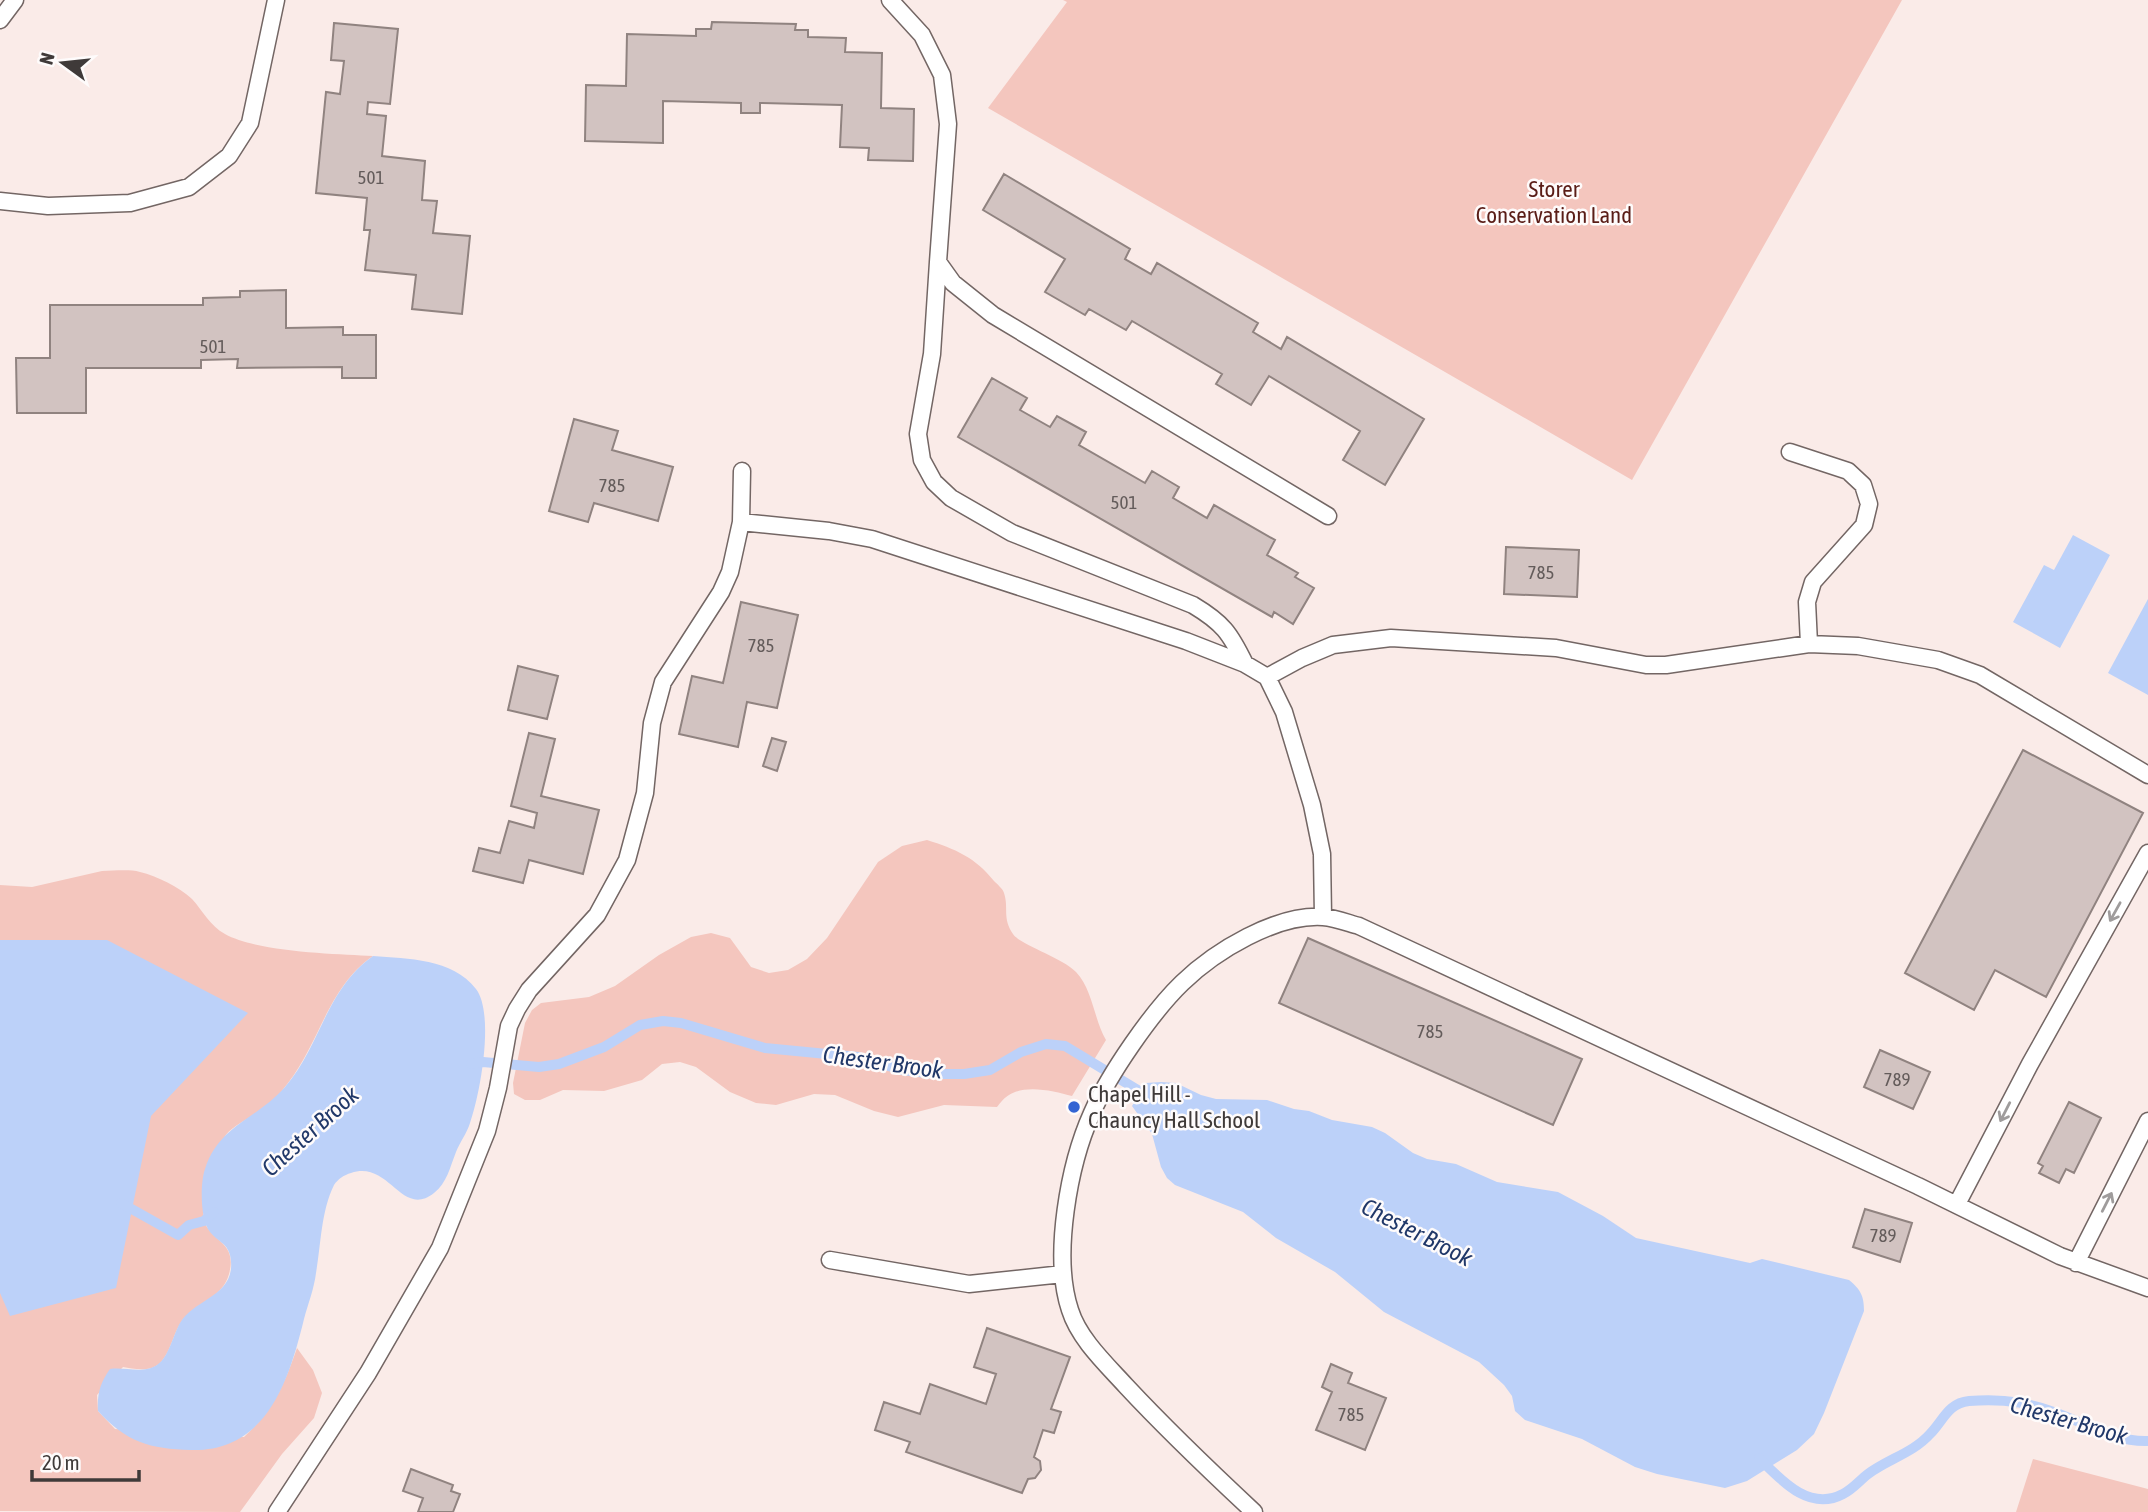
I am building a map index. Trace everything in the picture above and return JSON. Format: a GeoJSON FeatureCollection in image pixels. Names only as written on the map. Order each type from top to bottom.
{"type":"FeatureCollection","features":[{"type":"Feature","properties":{"kind":"lane"},"geometry":{"type":"LineString","coordinates":[[0,20],[15,0]]}},
{"type":"Feature","properties":{"kind":"lane"},"geometry":{"type":"LineString","coordinates":[[0,201],[48,206],[130,203],[189,187],[229,156],[250,123],[276,0]]}},
{"type":"Feature","properties":{"kind":"lane"},"geometry":{"type":"LineString","coordinates":[[890,0],[922,35],[942,75],[948,124],[931,364],[918,434],[922,460],[934,482],[960,504],[1012,533],[1193,605],[1215,619],[1232,637],[1245,664]]}},
{"type":"Feature","properties":{"kind":"lane"},"geometry":{"type":"LineString","coordinates":[[938,262],[953,283],[993,315],[1328,516]]}},
{"type":"Feature","properties":{"kind":"lane"},"geometry":{"type":"LineString","coordinates":[[1790,452],[1848,471],[1863,485],[1869,504],[1864,526],[1813,582],[1807,602],[1809,644]]}},
{"type":"Feature","properties":{"kind":"lane"},"geometry":{"type":"LineString","coordinates":[[277,1512],[368,1373],[440,1248],[488,1130],[509,1026],[529,990],[597,915],[626,860],[645,793],[652,723],[663,682],[730,572],[741,522],[742,471]]}},
{"type":"Feature","properties":{"kind":"lane"},"geometry":{"type":"LineString","coordinates":[[741,522],[829,531],[872,539],[1186,641],[1245,664],[1266,677],[1284,712],[1312,805],[1322,854],[1323,917]]}},
{"type":"Feature","properties":{"kind":"lane"},"geometry":{"type":"LineString","coordinates":[[1266,677],[1333,645],[1391,638],[1556,648],[1646,665],[1666,665],[1809,644],[1834,643],[1961,667],[1996,683],[2148,775]]}},
{"type":"Feature","properties":{"kind":"lane"},"geometry":{"type":"LineString","coordinates":[[1957,1204],[2030,1064],[2148,853]]}},
{"type":"Feature","properties":{"kind":"lane"},"geometry":{"type":"LineString","coordinates":[[1254,1512],[1179,1443],[1090,1345],[1070,1312],[1063,1274],[1064,1222],[1081,1142],[1101,1096],[1154,1015],[1182,983],[1228,949],[1289,920],[1323,917],[1359,926],[1957,1204],[2076,1263],[2148,1288]]}},
{"type":"Feature","properties":{"kind":"lane"},"geometry":{"type":"LineString","coordinates":[[2076,1263],[2148,1121]]}},
{"type":"Feature","properties":{"kind":"lane"},"geometry":{"type":"LineString","coordinates":[[830,1260],[969,1284],[1063,1274]]}},
{"type":"Feature","properties":{"kind":"green space","name":"Storer Conservation Land"},"geometry":{"type":"Polygon","coordinates":[[[1063,0],[1902,0],[1632,480],[988,108],[1067,2],[1063,0]]]}},
{"type":"Feature","properties":{"kind":"green space"},"geometry":{"type":"Polygon","coordinates":[[[927,840],[972,860],[987,873],[1003,891],[1008,923],[1013,934],[1061,961],[1082,979],[1106,1040],[1072,1096],[1057,1092],[1023,1090],[1007,1096],[997,1107],[944,1105],[898,1117],[874,1111],[835,1095],[814,1094],[776,1105],[756,1103],[730,1092],[696,1067],[680,1062],[662,1064],[642,1080],[604,1091],[563,1090],[540,1100],[525,1100],[514,1094],[513,1083],[525,1023],[532,1010],[541,1003],[589,997],[615,986],[659,955],[691,937],[711,933],[730,938],[751,967],[769,973],[788,970],[807,959],[827,938],[878,862],[902,846],[927,840]]]}},
{"type":"Feature","properties":{"kind":"green space"},"geometry":{"type":"Polygon","coordinates":[[[102,871],[136,871],[168,882],[192,899],[220,931],[239,940],[297,951],[373,956],[345,983],[299,1067],[281,1093],[266,1107],[237,1125],[224,1138],[210,1179],[203,1213],[207,1227],[227,1248],[230,1255],[231,1263],[226,1282],[216,1294],[185,1317],[159,1364],[146,1369],[123,1367],[97,1395],[98,1411],[115,1429],[244,1437],[277,1396],[297,1348],[313,1370],[322,1393],[314,1418],[282,1454],[240,1512],[0,1511],[0,885],[32,887],[102,871]]]}},
{"type":"Feature","properties":{"kind":"green space"},"geometry":{"type":"Polygon","coordinates":[[[2033,1459],[2148,1489],[2148,1512],[2016,1512],[2033,1459]]]}},
{"type":"Feature","properties":{"kind":"water"},"geometry":{"type":"Polygon","coordinates":[[[2073,535],[2110,555],[2060,648],[2013,622],[2044,565],[2054,570],[2073,535]]]}},
{"type":"Feature","properties":{"kind":"water"},"geometry":{"type":"Polygon","coordinates":[[[2148,599],[2148,695],[2108,673],[2148,599]]]}},
{"type":"Feature","properties":{"kind":"water"},"geometry":{"type":"Polygon","coordinates":[[[0,940],[107,940],[248,1013],[151,1116],[116,1288],[10,1316],[0,1293],[0,940]]]}},
{"type":"Feature","properties":{"kind":"water"},"geometry":{"type":"Polygon","coordinates":[[[373,956],[429,962],[455,971],[476,989],[482,1001],[485,1035],[478,1094],[469,1127],[445,1180],[434,1193],[423,1199],[404,1195],[376,1174],[364,1171],[341,1177],[336,1183],[326,1206],[314,1285],[291,1365],[282,1388],[256,1426],[239,1439],[217,1447],[191,1450],[163,1448],[129,1437],[98,1411],[100,1389],[110,1369],[140,1370],[157,1365],[165,1357],[180,1323],[222,1288],[231,1269],[229,1251],[210,1232],[204,1219],[203,1175],[211,1154],[229,1132],[285,1087],[307,1054],[344,985],[373,956]]]}},
{"type":"Feature","properties":{"kind":"water"},"geometry":{"type":"Polygon","coordinates":[[[1146,1083],[1176,1083],[1216,1099],[1267,1100],[1332,1120],[1372,1127],[1427,1159],[1456,1164],[1497,1182],[1558,1192],[1603,1216],[1636,1238],[1750,1263],[1762,1259],[1849,1280],[1861,1294],[1864,1311],[1814,1434],[1797,1450],[1747,1481],[1725,1488],[1635,1467],[1582,1439],[1525,1420],[1515,1411],[1512,1396],[1504,1385],[1479,1362],[1384,1312],[1335,1272],[1276,1238],[1243,1212],[1175,1185],[1167,1178],[1161,1167],[1152,1134],[1132,1106],[1146,1083]]]}},
{"type":"Feature","properties":{"kind":"building"},"geometry":{"type":"Polygon","coordinates":[[[712,22],[796,24],[795,30],[808,30],[808,37],[846,38],[845,52],[882,53],[881,108],[914,109],[913,161],[868,160],[869,148],[840,147],[842,105],[760,103],[760,113],[741,113],[741,103],[663,101],[663,143],[585,141],[586,85],[626,86],[627,34],[696,36],[696,29],[711,29],[712,22]]]}},
{"type":"Feature","properties":{"kind":"building"},"geometry":{"type":"Polygon","coordinates":[[[334,23],[398,29],[390,104],[368,102],[367,114],[386,116],[382,156],[425,161],[422,200],[437,201],[433,233],[470,236],[462,314],[412,309],[416,275],[365,270],[370,230],[364,230],[367,198],[316,193],[326,92],[340,94],[344,61],[331,60],[334,23]]]}},
{"type":"Feature","properties":{"kind":"building"},"geometry":{"type":"Polygon","coordinates":[[[1004,174],[1130,249],[1125,259],[1151,274],[1157,263],[1258,323],[1253,332],[1281,349],[1287,337],[1424,419],[1385,485],[1343,460],[1360,431],[1269,376],[1251,405],[1216,384],[1222,374],[1132,321],[1126,330],[1089,309],[1085,315],[1045,292],[1065,259],[983,210],[1004,174]]]}},
{"type":"Feature","properties":{"kind":"building"},"geometry":{"type":"Polygon","coordinates":[[[286,290],[286,328],[343,327],[343,335],[376,335],[376,378],[342,378],[342,367],[237,368],[238,359],[201,360],[201,368],[86,368],[86,413],[17,413],[16,358],[50,358],[50,305],[203,305],[203,298],[240,297],[240,291],[286,290]]]}},
{"type":"Feature","properties":{"kind":"building"},"geometry":{"type":"Polygon","coordinates":[[[992,378],[1027,398],[1020,410],[1050,427],[1057,416],[1086,432],[1079,445],[1145,483],[1152,471],[1179,487],[1173,498],[1207,518],[1214,505],[1275,540],[1267,555],[1298,573],[1295,577],[1314,588],[1293,624],[1274,612],[1272,617],[958,437],[992,378]]]}},
{"type":"Feature","properties":{"kind":"building"},"geometry":{"type":"Polygon","coordinates":[[[574,419],[618,431],[612,450],[673,467],[658,521],[594,503],[588,522],[549,511],[574,419]]]}},
{"type":"Feature","properties":{"kind":"building"},"geometry":{"type":"Polygon","coordinates":[[[1506,547],[1579,550],[1577,597],[1504,594],[1506,547]]]}},
{"type":"Feature","properties":{"kind":"building"},"geometry":{"type":"Polygon","coordinates":[[[741,602],[798,615],[777,708],[747,702],[738,747],[679,734],[692,676],[723,683],[741,602]]]}},
{"type":"Feature","properties":{"kind":"building"},"geometry":{"type":"Polygon","coordinates":[[[518,666],[558,676],[547,719],[508,710],[518,666]]]}},
{"type":"Feature","properties":{"kind":"building"},"geometry":{"type":"Polygon","coordinates":[[[529,733],[555,739],[541,796],[599,810],[583,874],[529,860],[523,883],[473,871],[479,848],[500,853],[509,821],[534,828],[537,813],[511,806],[529,733]]]}},
{"type":"Feature","properties":{"kind":"building"},"geometry":{"type":"Polygon","coordinates":[[[772,738],[786,742],[777,771],[763,766],[772,738]]]}},
{"type":"Feature","properties":{"kind":"building"},"geometry":{"type":"Polygon","coordinates":[[[2023,750],[2143,813],[2046,997],[1995,970],[1974,1010],[1905,973],[2023,750]]]}},
{"type":"Feature","properties":{"kind":"building"},"geometry":{"type":"Polygon","coordinates":[[[1308,938],[1582,1059],[1553,1125],[1279,1003],[1308,938]]]}},
{"type":"Feature","properties":{"kind":"building"},"geometry":{"type":"Polygon","coordinates":[[[1880,1050],[1930,1072],[1913,1109],[1864,1087],[1880,1050]]]}},
{"type":"Feature","properties":{"kind":"building"},"geometry":{"type":"Polygon","coordinates":[[[2069,1102],[2101,1118],[2074,1173],[2066,1169],[2059,1183],[2039,1173],[2043,1166],[2038,1163],[2069,1102]]]}},
{"type":"Feature","properties":{"kind":"building"},"geometry":{"type":"Polygon","coordinates":[[[1865,1209],[1912,1223],[1900,1262],[1853,1247],[1865,1209]]]}},
{"type":"Feature","properties":{"kind":"building"},"geometry":{"type":"Polygon","coordinates":[[[987,1328],[1070,1357],[1051,1409],[1061,1412],[1054,1433],[1043,1430],[1034,1457],[1040,1461],[1041,1470],[1035,1478],[1028,1479],[1022,1493],[906,1452],[910,1442],[875,1430],[884,1402],[920,1414],[930,1384],[986,1404],[996,1374],[974,1367],[987,1328]]]}},
{"type":"Feature","properties":{"kind":"building"},"geometry":{"type":"Polygon","coordinates":[[[1331,1364],[1352,1373],[1348,1383],[1386,1398],[1365,1450],[1316,1430],[1332,1392],[1322,1387],[1331,1364]]]}},
{"type":"Feature","properties":{"kind":"building"},"geometry":{"type":"Polygon","coordinates":[[[411,1469],[453,1485],[451,1491],[460,1494],[453,1512],[418,1512],[423,1498],[403,1491],[411,1469]]]}},
{"type":"Feature","properties":{"kind":"waterway","name":"Chester Brook"},"geometry":{"type":"LineString","coordinates":[[471,1064],[483,1062],[539,1067],[559,1064],[604,1047],[640,1025],[663,1021],[681,1023],[765,1048],[858,1057],[902,1070],[935,1074],[964,1074],[990,1070],[1021,1052],[1046,1044],[1065,1046],[1151,1098]]}},
{"type":"Feature","properties":{"kind":"waterway","name":"Chester Brook"},"geometry":{"type":"LineString","coordinates":[[121,1203],[178,1235],[189,1225],[204,1221],[214,1212]]}},
{"type":"Feature","properties":{"kind":"waterway","name":"Chester Brook"},"geometry":{"type":"LineString","coordinates":[[1759,1458],[1796,1491],[1819,1499],[1831,1499],[1847,1492],[1868,1474],[1923,1441],[1956,1405],[1982,1400],[2031,1405],[2116,1437],[2148,1441]]}},
{"type":"Feature","properties":{"kind":"place","name":"Chapel Hill - Chauncy Hall School"},"geometry":{"type":"Point","coordinates":[1074,1107]}}]}
